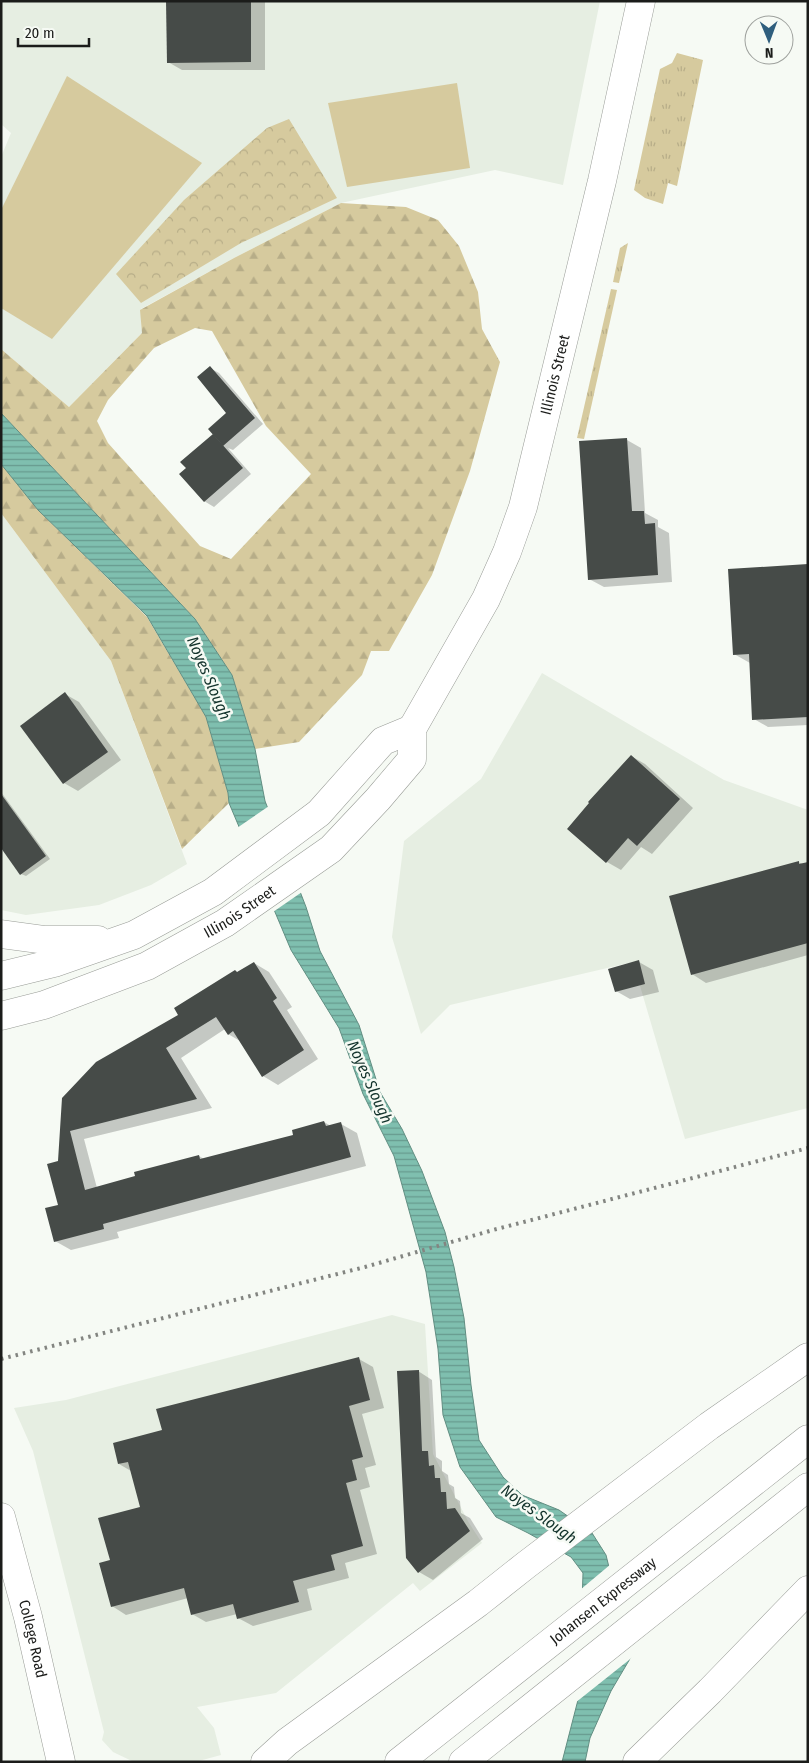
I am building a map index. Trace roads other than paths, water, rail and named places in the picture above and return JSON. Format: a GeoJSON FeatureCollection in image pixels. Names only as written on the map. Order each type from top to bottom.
{"type":"FeatureCollection","features":[{"type":"Feature","properties":{"kind":"main road","name":"Illinois Street"},"geometry":{"type":"LineString","coordinates":[[1,1016],[44,1005],[147,966],[225,923],[331,849],[378,799],[412,758],[412,729],[486,599],[507,552],[523,507],[602,181],[640,1]]}},
{"type":"Feature","properties":{"kind":"main road","name":"Illinois Street"},"geometry":{"type":"LineString","coordinates":[[1,976],[54,963],[134,935],[214,892],[319,813],[383,741],[412,729]]}},
{"type":"Feature","properties":{"kind":"main road"},"geometry":{"type":"LineString","coordinates":[[1,934],[45,940],[117,941]]}},
{"type":"Feature","properties":{"kind":"main road"},"geometry":{"type":"LineString","coordinates":[[1,1032],[44,1005]]}},
{"type":"Feature","properties":{"kind":"main road"},"geometry":{"type":"LineString","coordinates":[[265,1762],[288,1742],[478,1603],[709,1426],[808,1357]]}},
{"type":"Feature","properties":{"kind":"main road","name":"Johansen Expressway"},"geometry":{"type":"LineString","coordinates":[[399,1762],[808,1438]]}},
{"type":"Feature","properties":{"kind":"main road"},"geometry":{"type":"LineString","coordinates":[[463,1762],[808,1487]]}},
{"type":"Feature","properties":{"kind":"main road","name":"College Road"},"geometry":{"type":"LineString","coordinates":[[1,1517],[28,1618],[61,1762]]}},
{"type":"Feature","properties":{"kind":"main road"},"geometry":{"type":"LineString","coordinates":[[638,1762],[808,1590]]}},
{"type":"Feature","properties":{"kind":"main road"},"geometry":{"type":"LineString","coordinates":[[249,1762],[288,1742]]}},
{"type":"Feature","properties":{"kind":"water","name":"Noyes Slough"},"geometry":{"type":"Polygon","coordinates":[[[1,413],[195,619],[232,675],[255,749],[265,801],[306,907],[320,951],[359,1025],[380,1092],[402,1129],[422,1171],[445,1232],[464,1318],[479,1440],[503,1477],[522,1495],[559,1510],[592,1533],[606,1555],[631,1657],[611,1691],[590,1738],[585,1762],[562,1762],[579,1696],[583,1573],[571,1557],[496,1517],[460,1467],[443,1415],[438,1349],[426,1272],[394,1156],[363,1094],[339,1028],[291,950],[229,803],[228,793],[206,717],[147,616],[38,510],[1,464],[1,413]]]}},
{"type":"Feature","properties":{"kind":"railway"},"geometry":{"type":"LineString","coordinates":[[1,1359],[365,1267],[493,1230],[808,1148]]}}]}
